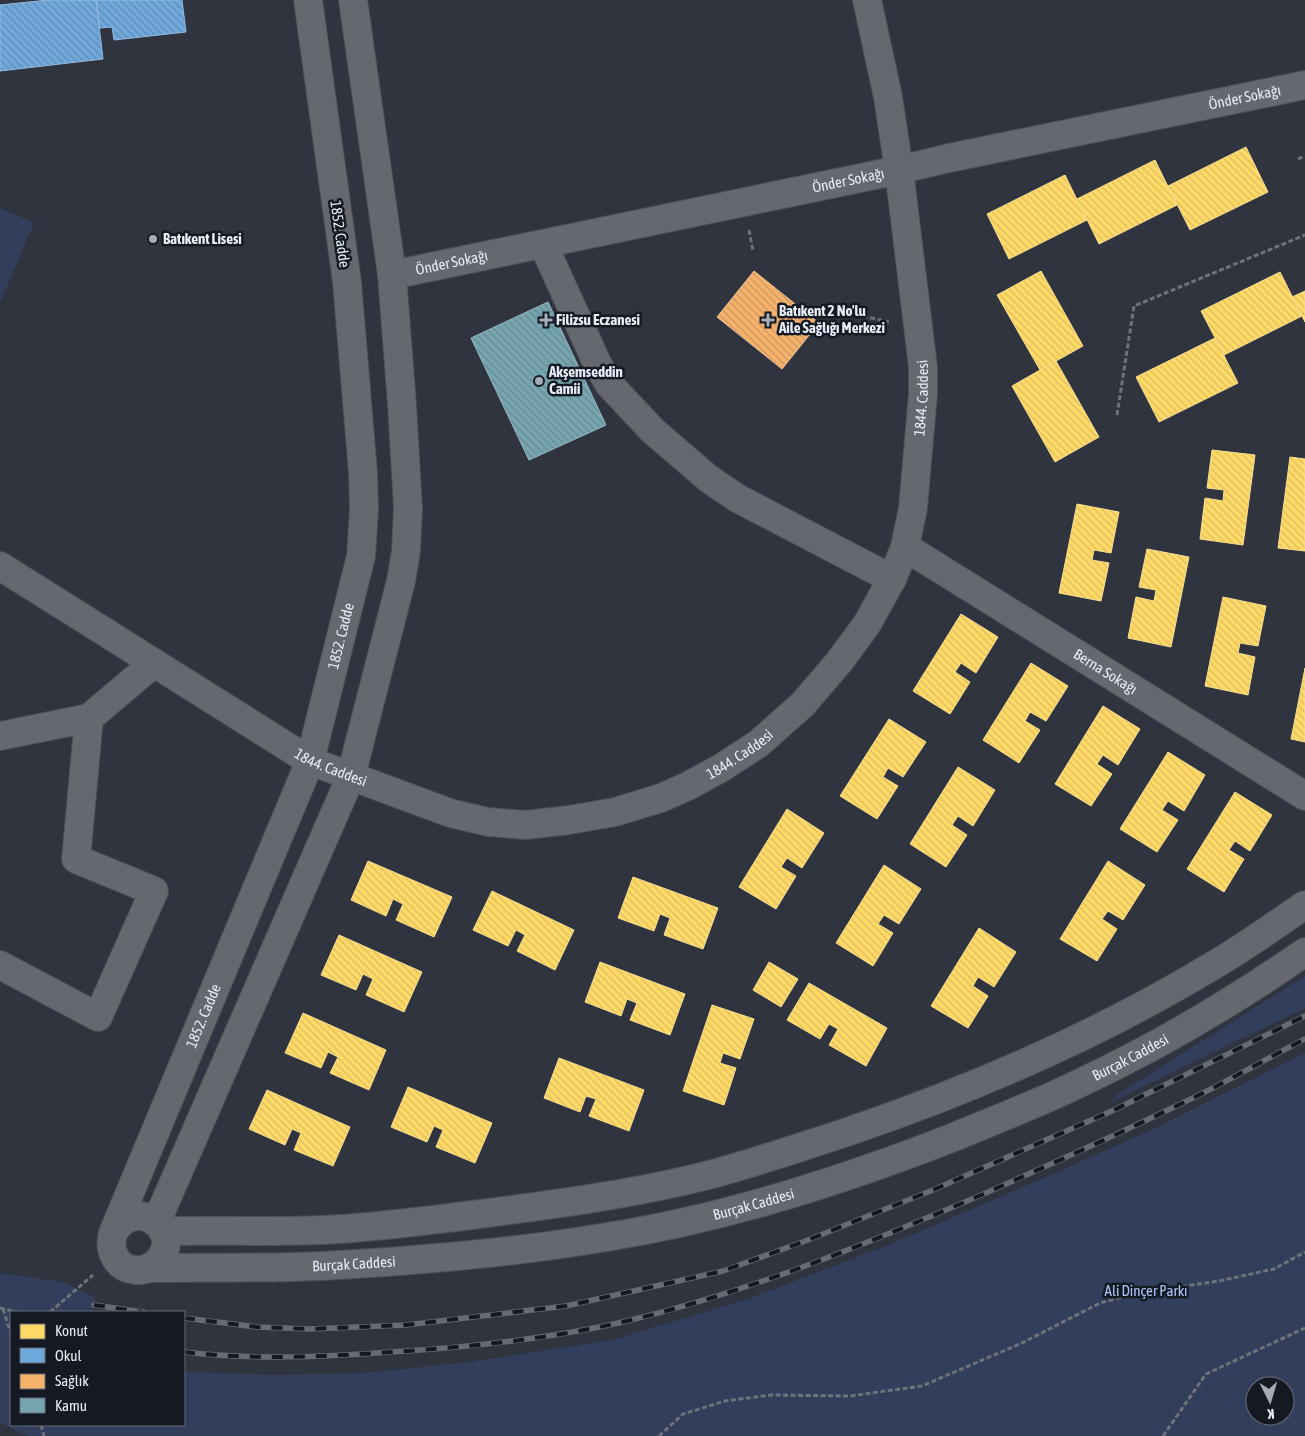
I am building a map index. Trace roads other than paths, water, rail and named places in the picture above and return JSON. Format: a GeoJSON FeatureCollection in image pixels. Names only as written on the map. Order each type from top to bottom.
{"type":"FeatureCollection","features":[{"type":"Feature","properties":{"kind":"street","name":"1852. Cadde"},"geometry":{"type":"LineString","coordinates":[[114,1245],[310,761],[358,570],[364,510],[358,409],[347,282],[308,0]]}},
{"type":"Feature","properties":{"kind":"street"},"geometry":{"type":"LineString","coordinates":[[159,1227],[351,776],[401,581],[406,551],[408,489],[392,275],[353,0]]}},
{"type":"Feature","properties":{"kind":"street","name":"1844. Caddesi"},"geometry":{"type":"LineString","coordinates":[[0,566],[310,761],[450,813],[488,822],[526,825],[615,812],[662,798],[688,786],[721,768],[758,744],[803,704],[839,662],[867,624],[892,579],[906,547],[913,508],[923,394],[923,367],[899,170],[888,98],[867,0]]}},
{"type":"Feature","properties":{"kind":"street","name":"Önder Sokağı"},"geometry":{"type":"LineString","coordinates":[[392,275],[1305,85]]}},
{"type":"Feature","properties":{"kind":"street"},"geometry":{"type":"LineString","coordinates":[[543,244],[596,363],[609,384],[652,430],[709,479],[737,498],[892,579]]}},
{"type":"Feature","properties":{"kind":"street","name":"Berna Sokağı"},"geometry":{"type":"LineString","coordinates":[[906,547],[1305,796]]}},
{"type":"Feature","properties":{"kind":"street"},"geometry":{"type":"LineString","coordinates":[[0,736],[89,718],[154,663]]}},
{"type":"Feature","properties":{"kind":"street"},"geometry":{"type":"LineString","coordinates":[[0,965],[98,1017],[154,891],[76,859],[89,718]]}},
{"type":"Feature","properties":{"kind":"street"},"geometry":{"type":"LineString","coordinates":[[159,1227],[322,1230],[440,1219],[582,1200],[658,1186],[750,1163],[789,1152],[887,1118],[1051,1051],[1119,1018],[1214,965],[1305,905]]}},
{"type":"Feature","properties":{"kind":"street","name":"Burçak Caddesi"},"geometry":{"type":"LineString","coordinates":[[114,1245],[126,1268],[142,1270],[149,1268],[319,1266],[458,1256],[604,1238],[650,1230],[745,1207],[816,1186],[913,1153],[1076,1085],[1186,1027],[1305,952]]}},
{"type":"Feature","properties":{"kind":"street"},"geometry":{"type":"LineString","coordinates":[[114,1245],[117,1225],[123,1220],[140,1216],[149,1218],[159,1227],[165,1240],[162,1257],[149,1268]]}},
{"type":"Feature","properties":{"kind":"railway"},"geometry":{"type":"LineString","coordinates":[[185,1318],[257,1327],[310,1329],[406,1325],[566,1306],[723,1271],[808,1240],[933,1190],[1114,1110],[1305,1016]]}},
{"type":"Feature","properties":{"kind":"railway"},"geometry":{"type":"LineString","coordinates":[[185,1352],[210,1355],[288,1357],[450,1348],[569,1333],[672,1309],[761,1282],[805,1266],[979,1196],[1182,1103],[1305,1039]]}},
{"type":"Feature","properties":{"kind":"railway"},"geometry":{"type":"LineString","coordinates":[[94,1305],[136,1311]]}},
{"type":"Feature","properties":{"kind":"place","name":"Batıkent Lisesi"},"geometry":{"type":"Point","coordinates":[153,239]}},
{"type":"Feature","properties":{"kind":"place","name":"Filizsu Eczanesi"},"geometry":{"type":"Point","coordinates":[546,320]}},
{"type":"Feature","properties":{"kind":"place","name":"Batıkent 2 No'lu Aile Sağlığı Merkezi"},"geometry":{"type":"Point","coordinates":[768,320]}},
{"type":"Feature","properties":{"kind":"place","name":"Akşemseddin Camii"},"geometry":{"type":"Point","coordinates":[539,381]}},
{"type":"Feature","properties":{"kind":"park label","name":"Ali Dinçer Parkı"},"geometry":{"type":"Point","coordinates":[1146,1291]}}]}
